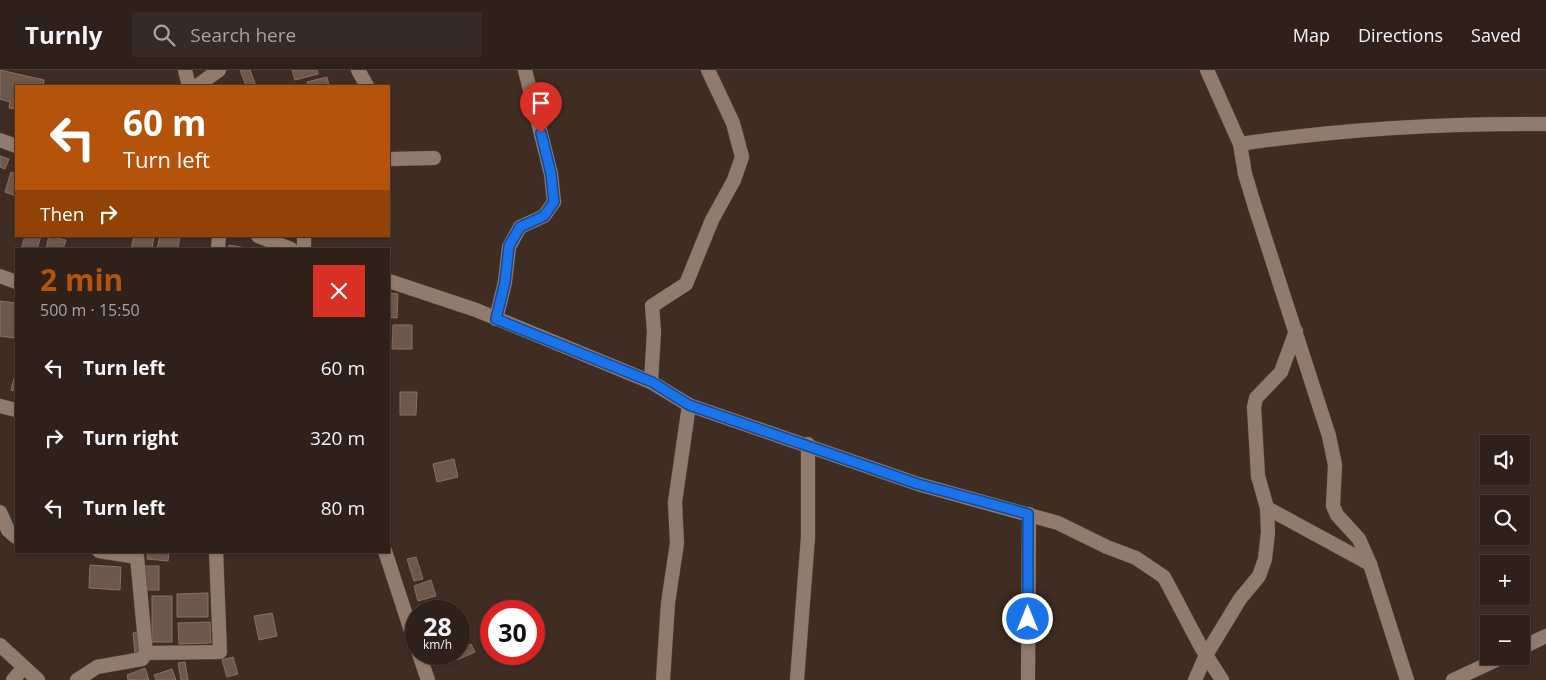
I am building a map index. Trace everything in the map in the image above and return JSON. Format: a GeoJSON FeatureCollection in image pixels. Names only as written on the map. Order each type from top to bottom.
{"type":"FeatureCollection","features":[{"type":"Feature","properties":{"kind":"street"},"geometry":{"type":"LineString","coordinates":[[185,70],[189,85]]}},
{"type":"Feature","properties":{"kind":"street"},"geometry":{"type":"LineString","coordinates":[[198,85],[219,70]]}},
{"type":"Feature","properties":{"kind":"street"},"geometry":{"type":"LineString","coordinates":[[358,70],[367,85]]}},
{"type":"Feature","properties":{"kind":"street"},"geometry":{"type":"LineString","coordinates":[[496,319],[505,282],[509,246],[520,227],[544,216],[554,202],[551,174],[525,70]]}},
{"type":"Feature","properties":{"kind":"street"},"geometry":{"type":"LineString","coordinates":[[652,382],[654,332],[652,306],[686,284],[712,220],[734,180],[742,157],[733,123],[708,70]]}},
{"type":"Feature","properties":{"kind":"street"},"geometry":{"type":"LineString","coordinates":[[1207,70],[1240,144],[1245,174],[1254,207],[1329,436],[1335,465],[1333,506],[1337,515],[1359,539],[1370,564],[1407,680]]}},
{"type":"Feature","properties":{"kind":"street"},"geometry":{"type":"LineString","coordinates":[[1240,144],[1293,136],[1418,126],[1546,124]]}},
{"type":"Feature","properties":{"kind":"street"},"geometry":{"type":"LineString","coordinates":[[0,140],[15,146]]}},
{"type":"Feature","properties":{"kind":"street"},"geometry":{"type":"LineString","coordinates":[[390,159],[434,158]]}},
{"type":"Feature","properties":{"kind":"street"},"geometry":{"type":"LineString","coordinates":[[261,237],[289,248]]}},
{"type":"Feature","properties":{"kind":"street"},"geometry":{"type":"LineString","coordinates":[[0,276],[15,282]]}},
{"type":"Feature","properties":{"kind":"street"},"geometry":{"type":"LineString","coordinates":[[390,281],[476,310],[652,382],[689,405],[808,444],[918,484],[1058,523],[1107,547],[1136,558],[1164,577],[1206,655],[1222,680]]}},
{"type":"Feature","properties":{"kind":"street"},"geometry":{"type":"LineString","coordinates":[[1195,680],[1206,655],[1240,599],[1259,576],[1265,559],[1267,508],[1258,476],[1254,407],[1256,398],[1281,372],[1296,331]]}},
{"type":"Feature","properties":{"kind":"street"},"geometry":{"type":"LineString","coordinates":[[663,680],[668,603],[677,542],[675,502],[689,405]]}},
{"type":"Feature","properties":{"kind":"street"},"geometry":{"type":"LineString","coordinates":[[0,406],[15,410]]}},
{"type":"Feature","properties":{"kind":"street"},"geometry":{"type":"LineString","coordinates":[[796,680],[808,537],[808,444]]}},
{"type":"Feature","properties":{"kind":"street"},"geometry":{"type":"LineString","coordinates":[[1267,508],[1370,564]]}},
{"type":"Feature","properties":{"kind":"street"},"geometry":{"type":"LineString","coordinates":[[0,512],[8,530],[15,536]]}},
{"type":"Feature","properties":{"kind":"street"},"geometry":{"type":"LineString","coordinates":[[1028,514],[1028,680]]}},
{"type":"Feature","properties":{"kind":"street"},"geometry":{"type":"LineString","coordinates":[[77,680],[97,666],[142,659],[146,653],[137,557],[112,553]]}},
{"type":"Feature","properties":{"kind":"street"},"geometry":{"type":"LineString","coordinates":[[146,653],[220,652],[216,553]]}},
{"type":"Feature","properties":{"kind":"street"},"geometry":{"type":"LineString","coordinates":[[386,553],[405,612]]}},
{"type":"Feature","properties":{"kind":"street"},"geometry":{"type":"LineString","coordinates":[[1530,644],[1546,636]]}},
{"type":"Feature","properties":{"kind":"street"},"geometry":{"type":"LineString","coordinates":[[0,645],[38,680]]}},
{"type":"Feature","properties":{"kind":"street"},"geometry":{"type":"LineString","coordinates":[[423,665],[428,680]]}},
{"type":"Feature","properties":{"kind":"street"},"geometry":{"type":"LineString","coordinates":[[1455,680],[1486,665]]}},
{"type":"Feature","properties":{"kind":"street"},"geometry":{"type":"LineString","coordinates":[[13,680],[24,667]]}},
{"type":"Feature","properties":{"kind":"building"},"geometry":{"type":"Polygon","coordinates":[[[0,70],[44,80],[43,85],[15,85],[15,109],[9,108],[10,102],[0,99],[0,70]]]}},
{"type":"Feature","properties":{"kind":"building"},"geometry":{"type":"Polygon","coordinates":[[[240,70],[250,70],[256,85],[246,85],[240,70]]]}},
{"type":"Feature","properties":{"kind":"building"},"geometry":{"type":"Polygon","coordinates":[[[292,70],[317,70],[318,74],[295,80],[292,70]]]}},
{"type":"Feature","properties":{"kind":"building"},"geometry":{"type":"Polygon","coordinates":[[[327,77],[329,85],[308,85],[307,82],[327,77]]]}},
{"type":"Feature","properties":{"kind":"building"},"geometry":{"type":"Polygon","coordinates":[[[0,156],[9,159],[5,169],[0,167],[0,156]]]}},
{"type":"Feature","properties":{"kind":"building"},"geometry":{"type":"Polygon","coordinates":[[[11,172],[15,174],[15,196],[5,192],[11,172]]]}},
{"type":"Feature","properties":{"kind":"building"},"geometry":{"type":"Polygon","coordinates":[[[25,237],[41,237],[37,248],[21,248],[25,237]]]}},
{"type":"Feature","properties":{"kind":"building"},"geometry":{"type":"Polygon","coordinates":[[[49,237],[66,240],[63,248],[46,248],[49,237]]]}},
{"type":"Feature","properties":{"kind":"building"},"geometry":{"type":"Polygon","coordinates":[[[134,237],[154,237],[152,248],[131,248],[134,237]]]}},
{"type":"Feature","properties":{"kind":"building"},"geometry":{"type":"Polygon","coordinates":[[[160,237],[180,237],[178,248],[157,248],[160,237]]]}},
{"type":"Feature","properties":{"kind":"building"},"geometry":{"type":"Polygon","coordinates":[[[229,245],[246,248],[228,248],[229,245]]]}},
{"type":"Feature","properties":{"kind":"building"},"geometry":{"type":"Polygon","coordinates":[[[390,293],[398,294],[397,318],[390,317],[390,293]]]}},
{"type":"Feature","properties":{"kind":"building"},"geometry":{"type":"Polygon","coordinates":[[[0,301],[15,303],[14,338],[0,336],[0,301]]]}},
{"type":"Feature","properties":{"kind":"building"},"geometry":{"type":"Polygon","coordinates":[[[393,325],[412,325],[412,349],[392,349],[393,325]]]}},
{"type":"Feature","properties":{"kind":"building"},"geometry":{"type":"Polygon","coordinates":[[[15,375],[15,391],[11,390],[15,375]]]}},
{"type":"Feature","properties":{"kind":"building"},"geometry":{"type":"Polygon","coordinates":[[[400,392],[417,392],[416,415],[400,415],[400,392]]]}},
{"type":"Feature","properties":{"kind":"building"},"geometry":{"type":"Polygon","coordinates":[[[454,459],[458,477],[437,482],[433,464],[454,459]]]}},
{"type":"Feature","properties":{"kind":"building"},"geometry":{"type":"Polygon","coordinates":[[[148,553],[169,553],[168,561],[147,559],[148,553]]]}},
{"type":"Feature","properties":{"kind":"building"},"geometry":{"type":"Polygon","coordinates":[[[416,557],[423,579],[414,581],[407,559],[416,557]]]}},
{"type":"Feature","properties":{"kind":"building"},"geometry":{"type":"Polygon","coordinates":[[[90,565],[121,567],[120,590],[89,588],[90,565]]]}},
{"type":"Feature","properties":{"kind":"building"},"geometry":{"type":"Polygon","coordinates":[[[145,566],[159,566],[159,590],[145,590],[145,566]]]}},
{"type":"Feature","properties":{"kind":"building"},"geometry":{"type":"Polygon","coordinates":[[[431,580],[436,596],[418,600],[414,586],[431,580]]]}},
{"type":"Feature","properties":{"kind":"building"},"geometry":{"type":"Polygon","coordinates":[[[208,593],[208,617],[177,617],[177,594],[208,593]]]}},
{"type":"Feature","properties":{"kind":"building"},"geometry":{"type":"Polygon","coordinates":[[[152,596],[172,596],[172,642],[152,642],[152,596]]]}},
{"type":"Feature","properties":{"kind":"building"},"geometry":{"type":"Polygon","coordinates":[[[272,613],[277,636],[259,640],[254,616],[272,613]]]}},
{"type":"Feature","properties":{"kind":"building"},"geometry":{"type":"Polygon","coordinates":[[[210,622],[211,643],[179,644],[178,623],[210,622]]]}},
{"type":"Feature","properties":{"kind":"building"},"geometry":{"type":"Polygon","coordinates":[[[140,632],[143,653],[135,654],[133,633],[140,632]]]}},
{"type":"Feature","properties":{"kind":"building"},"geometry":{"type":"Polygon","coordinates":[[[470,645],[475,652],[470,654],[470,645]]]}},
{"type":"Feature","properties":{"kind":"building"},"geometry":{"type":"Polygon","coordinates":[[[233,657],[238,674],[227,677],[222,660],[233,657]]]}},
{"type":"Feature","properties":{"kind":"building"},"geometry":{"type":"Polygon","coordinates":[[[185,662],[188,680],[181,680],[178,663],[185,662]]]}},
{"type":"Feature","properties":{"kind":"building"},"geometry":{"type":"Polygon","coordinates":[[[145,668],[149,680],[128,680],[127,675],[145,668]]]}},
{"type":"Feature","properties":{"kind":"building"},"geometry":{"type":"Polygon","coordinates":[[[172,669],[176,680],[156,680],[154,675],[172,669]]]}},
{"type":"Feature","properties":{"kind":"route"},"geometry":{"type":"LineString","coordinates":[[541,133],[551,174],[554,202],[544,216],[520,227],[509,246],[505,282],[496,319],[652,382],[689,405],[808,444],[918,484],[1028,514],[1028,619]]}}]}
